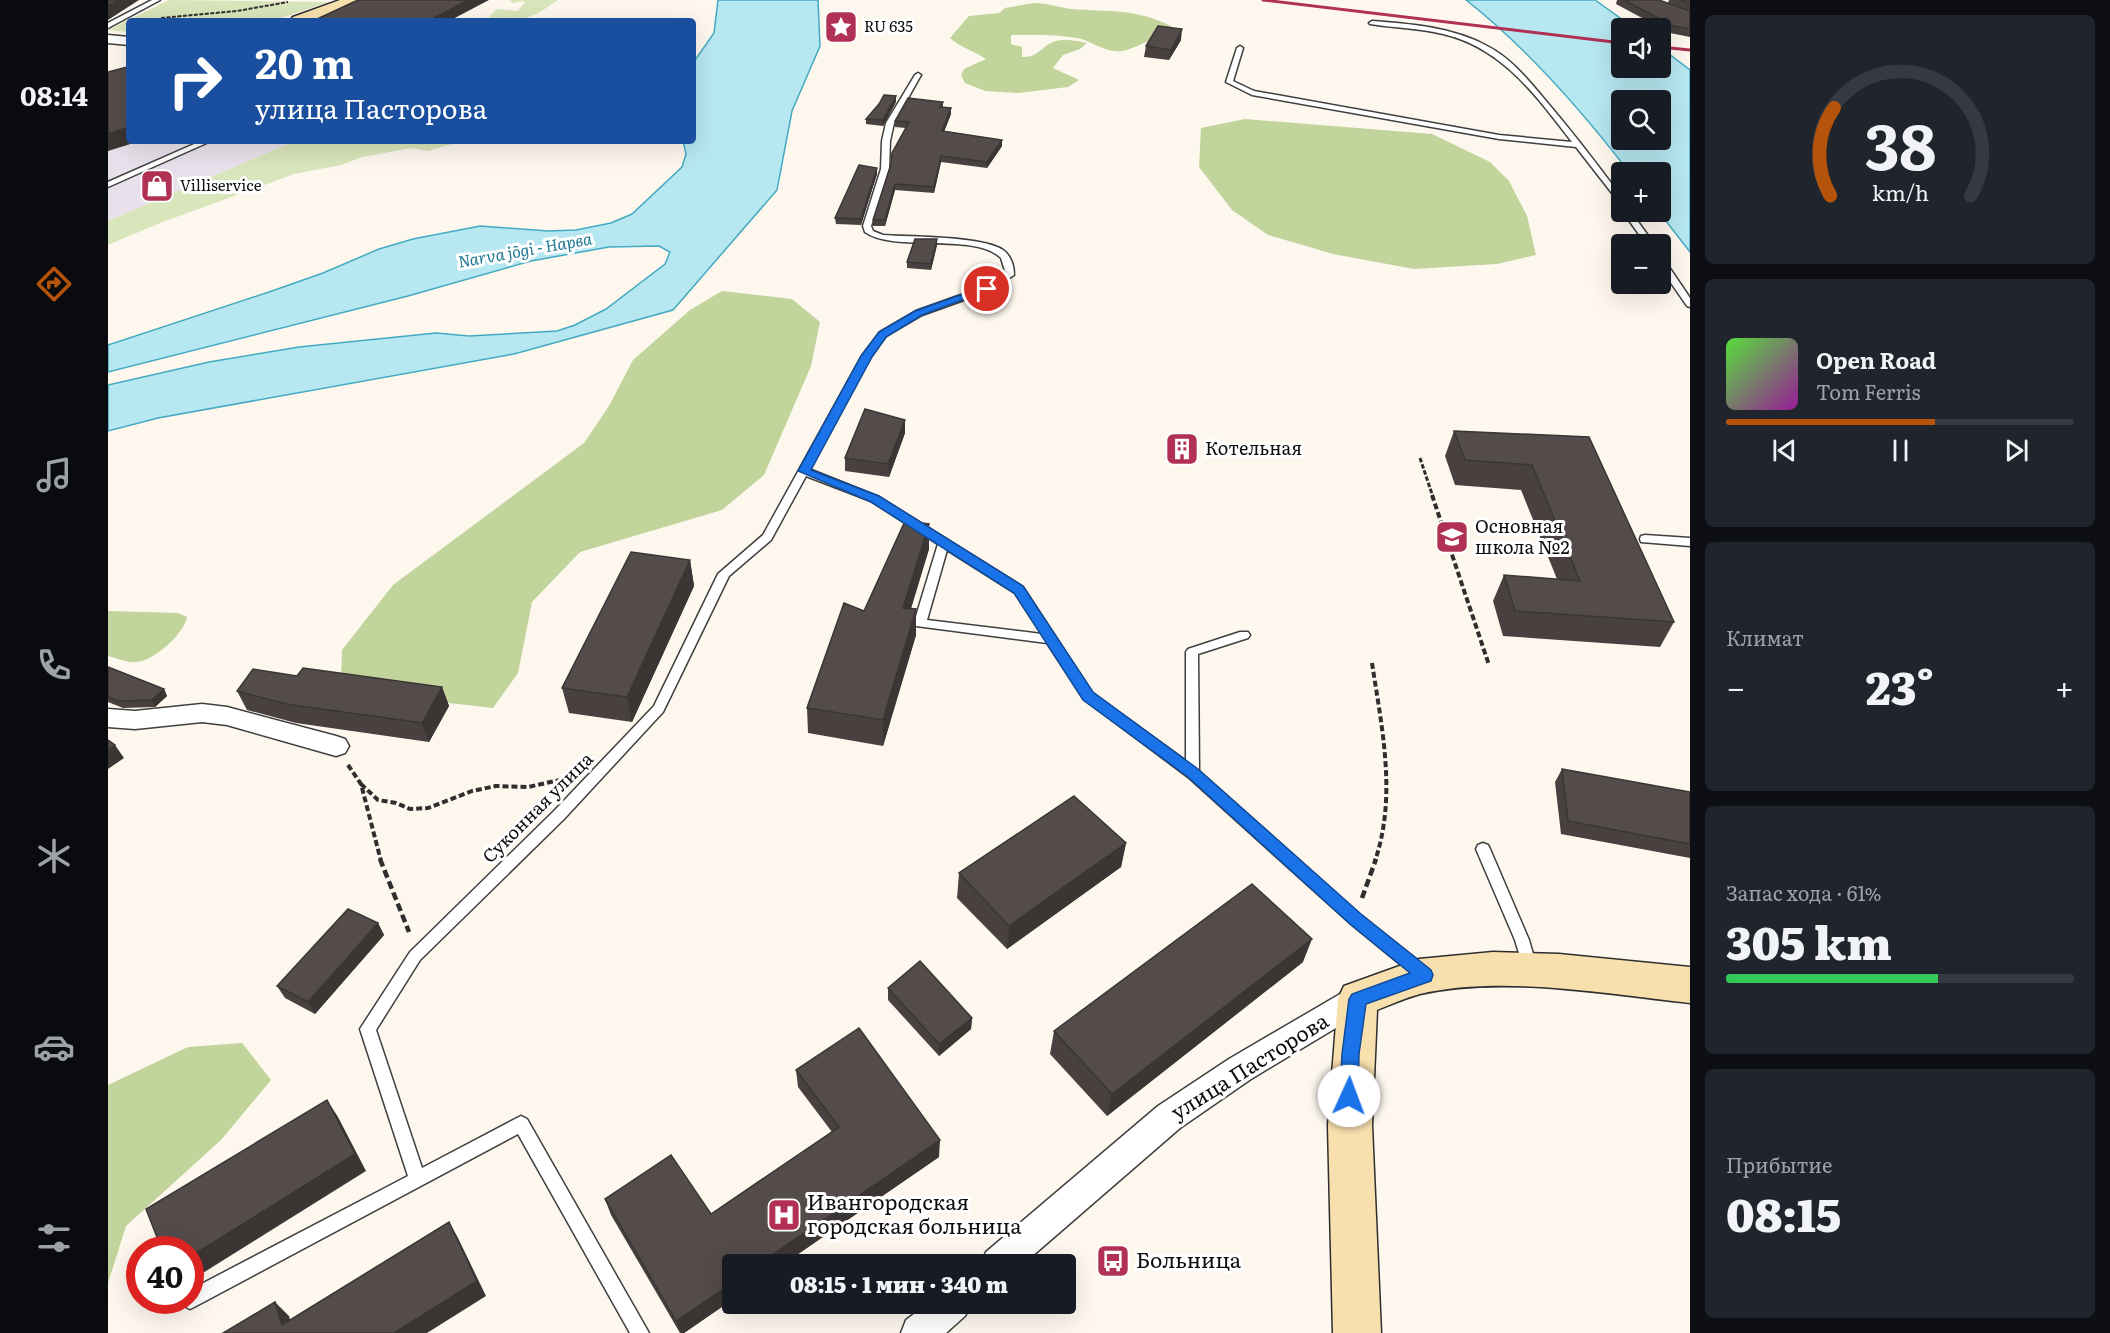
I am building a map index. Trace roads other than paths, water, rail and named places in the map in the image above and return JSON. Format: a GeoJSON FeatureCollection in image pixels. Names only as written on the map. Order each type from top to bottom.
{"type":"FeatureCollection","features":[{"type":"Feature","properties":{"kind":"street"},"geometry":{"type":"LineString","coordinates":[[307,18],[354,1]]}},
{"type":"Feature","properties":{"kind":"street"},"geometry":{"type":"LineString","coordinates":[[108,39],[126,41]]}},
{"type":"Feature","properties":{"kind":"street"},"geometry":{"type":"LineString","coordinates":[[108,718],[135,720],[202,712],[336,746]]}},
{"type":"Feature","properties":{"kind":"street","name":"улица Пасторова"},"geometry":{"type":"LineString","coordinates":[[1010,1254],[1169,1117],[1240,1069],[1358,999],[1425,975],[1485,970],[1596,975],[1690,985]]}},
{"type":"Feature","properties":{"kind":"street"},"geometry":{"type":"LineString","coordinates":[[1357,1333],[1348,1137],[1351,1054],[1358,999]]}},
{"type":"Feature","properties":{"kind":"street"},"geometry":{"type":"LineString","coordinates":[[919,1333],[941,1314]]}},
{"type":"Feature","properties":{"kind":"lane"},"geometry":{"type":"LineString","coordinates":[[108,26],[157,0]]}},
{"type":"Feature","properties":{"kind":"lane"},"geometry":{"type":"LineString","coordinates":[[334,0],[354,1]]}},
{"type":"Feature","properties":{"kind":"lane"},"geometry":{"type":"LineString","coordinates":[[1372,23],[1434,29],[1461,36],[1486,47],[1509,63],[1580,145],[1611,189]]}},
{"type":"Feature","properties":{"kind":"lane"},"geometry":{"type":"LineString","coordinates":[[1240,48],[1229,82],[1252,93],[1499,137],[1580,145]]}},
{"type":"Feature","properties":{"kind":"lane","name":"Суконная улица"},"geometry":{"type":"LineString","coordinates":[[417,1179],[368,1029],[415,956],[559,815],[658,709],[724,574],[767,537],[867,356],[883,334],[919,313],[987,289],[1010,275],[1009,262],[999,250],[969,244],[882,237],[869,232],[867,226],[885,169],[886,141],[890,123],[918,75]]}},
{"type":"Feature","properties":{"kind":"lane"},"geometry":{"type":"LineString","coordinates":[[108,185],[200,144]]}},
{"type":"Feature","properties":{"kind":"lane"},"geometry":{"type":"LineString","coordinates":[[1671,276],[1690,304]]}},
{"type":"Feature","properties":{"kind":"lane"},"geometry":{"type":"LineString","coordinates":[[804,471],[875,499],[1019,590],[1088,696],[1193,773],[1355,919],[1425,975]]}},
{"type":"Feature","properties":{"kind":"lane"},"geometry":{"type":"LineString","coordinates":[[1645,539],[1690,542]]}},
{"type":"Feature","properties":{"kind":"lane"},"geometry":{"type":"LineString","coordinates":[[944,542],[920,623],[1049,639]]}},
{"type":"Feature","properties":{"kind":"lane"},"geometry":{"type":"LineString","coordinates":[[1193,773],[1192,652],[1244,635]]}},
{"type":"Feature","properties":{"kind":"lane"},"geometry":{"type":"LineString","coordinates":[[1483,849],[1522,940],[1531,972]]}},
{"type":"Feature","properties":{"kind":"lane"},"geometry":{"type":"LineString","coordinates":[[204,1292],[521,1124],[640,1333]]}},
{"type":"Feature","properties":{"kind":"water","name":"Narva jõgi - Нарва"},"geometry":{"type":"Polygon","coordinates":[[[718,0],[818,0],[820,46],[792,111],[777,190],[673,310],[514,354],[158,418],[108,431],[108,385],[209,362],[299,347],[436,333],[469,336],[557,331],[575,325],[606,309],[665,264],[670,252],[659,246],[609,247],[531,261],[408,296],[108,372],[108,345],[323,273],[379,249],[413,239],[480,226],[548,231],[576,230],[611,223],[632,214],[682,167],[686,154],[684,144],[696,144],[696,59],[714,33],[718,0]]]}},
{"type":"Feature","properties":{"kind":"water"},"geometry":{"type":"Polygon","coordinates":[[[1466,0],[1595,0],[1620,18],[1611,18],[1611,78],[1671,78],[1671,56],[1690,70],[1690,252],[1667,222],[1671,222],[1671,162],[1621,162],[1611,150],[1671,150],[1671,90],[1611,90],[1611,150],[1553,81],[1511,39],[1466,0]]]}},
{"type":"Feature","properties":{"kind":"railway"},"geometry":{"type":"LineString","coordinates":[[1263,0],[1611,42]]}},
{"type":"Feature","properties":{"kind":"railway"},"geometry":{"type":"LineString","coordinates":[[1671,48],[1690,50]]}},
{"type":"Feature","properties":{"kind":"place","name":"RU 635"},"geometry":{"type":"Point","coordinates":[841,27]}},
{"type":"Feature","properties":{"kind":"place","name":"Villiservice"},"geometry":{"type":"Point","coordinates":[157,186]}},
{"type":"Feature","properties":{"kind":"place","name":"Котельная"},"geometry":{"type":"Point","coordinates":[1182,449]}},
{"type":"Feature","properties":{"kind":"place","name":"Основная школа №2"},"geometry":{"type":"Point","coordinates":[1452,537]}},
{"type":"Feature","properties":{"kind":"place","name":"Ивангородская городская больница"},"geometry":{"type":"Point","coordinates":[784,1215]}},
{"type":"Feature","properties":{"kind":"place","name":"Больница"},"geometry":{"type":"Point","coordinates":[1113,1261]}}]}
